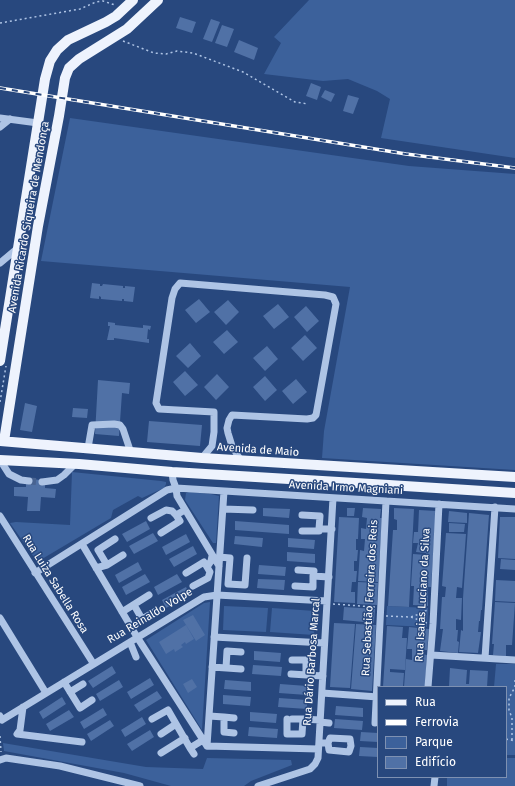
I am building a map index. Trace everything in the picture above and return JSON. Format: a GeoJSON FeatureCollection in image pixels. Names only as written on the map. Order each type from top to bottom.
{"type":"FeatureCollection","features":[{"type":"Feature","properties":{"kind":"main road"},"geometry":{"type":"LineString","coordinates":[[114,37],[138,20],[158,0]]}},
{"type":"Feature","properties":{"kind":"main road","name":"Avenida Ricardo Siqueira de Mendonça"},"geometry":{"type":"LineString","coordinates":[[0,361],[45,79],[50,62],[57,50],[68,40],[116,16],[130,3]]}},
{"type":"Feature","properties":{"kind":"main road","name":"Avenida Ricardo Siqueira de Mendonça"},"geometry":{"type":"LineString","coordinates":[[2,441],[38,226],[65,78],[69,68],[79,59],[114,37]]}},
{"type":"Feature","properties":{"kind":"main road"},"geometry":{"type":"LineString","coordinates":[[22,223],[38,226]]}},
{"type":"Feature","properties":{"kind":"main road"},"geometry":{"type":"LineString","coordinates":[[18,248],[34,251]]}},
{"type":"Feature","properties":{"kind":"main road","name":"Avenida de Maio"},"geometry":{"type":"LineString","coordinates":[[2,441],[131,453],[241,461],[515,477]]}},
{"type":"Feature","properties":{"kind":"main road"},"geometry":{"type":"LineString","coordinates":[[77,464],[84,448]]}},
{"type":"Feature","properties":{"kind":"main road"},"geometry":{"type":"LineString","coordinates":[[172,472],[173,456]]}},
{"type":"Feature","properties":{"kind":"main road"},"geometry":{"type":"LineString","coordinates":[[0,460],[77,464],[172,472],[389,484],[515,494]]}},
{"type":"Feature","properties":{"kind":"main road"},"geometry":{"type":"LineString","coordinates":[[388,470],[389,484]]}},
{"type":"Feature","properties":{"kind":"street"},"geometry":{"type":"LineString","coordinates":[[0,118],[38,123]]}},
{"type":"Feature","properties":{"kind":"street"},"geometry":{"type":"LineString","coordinates":[[0,128],[10,119]]}},
{"type":"Feature","properties":{"kind":"street"},"geometry":{"type":"LineString","coordinates":[[0,263],[18,248]]}},
{"type":"Feature","properties":{"kind":"street"},"geometry":{"type":"LineString","coordinates":[[202,458],[212,446],[214,412],[159,410],[156,403],[172,298],[175,288],[180,283],[325,295],[333,297],[336,304],[316,415],[313,418],[299,419],[232,415],[227,428],[232,446],[241,461]]}},
{"type":"Feature","properties":{"kind":"street"},"geometry":{"type":"LineString","coordinates":[[84,448],[92,425],[114,424],[123,429],[131,453]]}},
{"type":"Feature","properties":{"kind":"street"},"geometry":{"type":"LineString","coordinates":[[0,460],[9,474],[21,480],[30,481]]}},
{"type":"Feature","properties":{"kind":"street"},"geometry":{"type":"LineString","coordinates":[[42,482],[57,480],[77,464]]}},
{"type":"Feature","properties":{"kind":"street"},"geometry":{"type":"LineString","coordinates":[[172,472],[177,496],[216,556],[219,566],[209,716],[205,743]]}},
{"type":"Feature","properties":{"kind":"street"},"geometry":{"type":"LineString","coordinates":[[35,573],[167,490],[176,488]]}},
{"type":"Feature","properties":{"kind":"street","name":"Avenida Irmo Magniani"},"geometry":{"type":"LineString","coordinates":[[176,488],[515,509]]}},
{"type":"Feature","properties":{"kind":"street"},"geometry":{"type":"LineString","coordinates":[[207,567],[216,556],[224,490]]}},
{"type":"Feature","properties":{"kind":"street","name":"Rua Dário Barbosa Marcal"},"geometry":{"type":"LineString","coordinates":[[258,786],[310,769],[318,758],[334,498]]}},
{"type":"Feature","properties":{"kind":"street","name":"Rua Sebastião Ferreira dos Reis"},"geometry":{"type":"LineString","coordinates":[[377,686],[386,501]]}},
{"type":"Feature","properties":{"kind":"street","name":"Rua Isaias Luciano da Silva"},"geometry":{"type":"LineString","coordinates":[[428,686],[439,504]]}},
{"type":"Feature","properties":{"kind":"street"},"geometry":{"type":"LineString","coordinates":[[223,508],[253,510]]}},
{"type":"Feature","properties":{"kind":"street"},"geometry":{"type":"LineString","coordinates":[[485,658],[495,508]]}},
{"type":"Feature","properties":{"kind":"street"},"geometry":{"type":"LineString","coordinates":[[152,518],[166,510],[172,511],[180,521],[161,533]]}},
{"type":"Feature","properties":{"kind":"street"},"geometry":{"type":"LineString","coordinates":[[176,515],[185,510]]}},
{"type":"Feature","properties":{"kind":"street"},"geometry":{"type":"LineString","coordinates":[[302,515],[320,516],[319,532],[302,531]]}},
{"type":"Feature","properties":{"kind":"street","name":"Rua Luiza Sabella Rosa"},"geometry":{"type":"LineString","coordinates":[[0,516],[92,663]]}},
{"type":"Feature","properties":{"kind":"street"},"geometry":{"type":"LineString","coordinates":[[319,529],[332,529]]}},
{"type":"Feature","properties":{"kind":"street"},"geometry":{"type":"LineString","coordinates":[[107,565],[98,550],[114,540]]}},
{"type":"Feature","properties":{"kind":"street"},"geometry":{"type":"LineString","coordinates":[[82,544],[122,612],[205,743]]}},
{"type":"Feature","properties":{"kind":"street"},"geometry":{"type":"LineString","coordinates":[[96,568],[107,565],[123,555]]}},
{"type":"Feature","properties":{"kind":"street"},"geometry":{"type":"LineString","coordinates":[[216,556],[230,558],[228,584],[245,585],[247,558]]}},
{"type":"Feature","properties":{"kind":"street"},"geometry":{"type":"LineString","coordinates":[[186,573],[204,562],[210,572],[208,578],[193,586]]}},
{"type":"Feature","properties":{"kind":"street"},"geometry":{"type":"LineString","coordinates":[[295,586],[313,587],[314,571],[298,570]]}},
{"type":"Feature","properties":{"kind":"street"},"geometry":{"type":"LineString","coordinates":[[313,576],[329,577]]}},
{"type":"Feature","properties":{"kind":"street","name":"Rua Reinaldo Volpe"},"geometry":{"type":"LineString","coordinates":[[1,718],[23,707],[92,663],[130,642],[204,597],[217,594],[327,601]]}},
{"type":"Feature","properties":{"kind":"street"},"geometry":{"type":"LineString","coordinates":[[122,612],[149,595]]}},
{"type":"Feature","properties":{"kind":"street"},"geometry":{"type":"LineString","coordinates":[[134,605],[142,619],[156,611]]}},
{"type":"Feature","properties":{"kind":"street"},"geometry":{"type":"LineString","coordinates":[[0,618],[46,693]]}},
{"type":"Feature","properties":{"kind":"street"},"geometry":{"type":"LineString","coordinates":[[214,637],[324,643]]}},
{"type":"Feature","properties":{"kind":"street"},"geometry":{"type":"LineString","coordinates":[[130,642],[136,657]]}},
{"type":"Feature","properties":{"kind":"street"},"geometry":{"type":"LineString","coordinates":[[226,668],[227,651],[241,652]]}},
{"type":"Feature","properties":{"kind":"street"},"geometry":{"type":"LineString","coordinates":[[431,655],[515,660]]}},
{"type":"Feature","properties":{"kind":"street"},"geometry":{"type":"LineString","coordinates":[[292,660],[306,660],[306,675]]}},
{"type":"Feature","properties":{"kind":"street"},"geometry":{"type":"LineString","coordinates":[[212,667],[241,669]]}},
{"type":"Feature","properties":{"kind":"street"},"geometry":{"type":"LineString","coordinates":[[291,674],[322,676]]}},
{"type":"Feature","properties":{"kind":"street"},"geometry":{"type":"LineString","coordinates":[[64,682],[80,708],[92,700]]}},
{"type":"Feature","properties":{"kind":"street"},"geometry":{"type":"LineString","coordinates":[[70,692],[83,684]]}},
{"type":"Feature","properties":{"kind":"street"},"geometry":{"type":"LineString","coordinates":[[322,693],[377,696]]}},
{"type":"Feature","properties":{"kind":"street","name":"Rua Sebastião Ferreira dos Reis"},"geometry":{"type":"LineString","coordinates":[[375,723],[377,696]]}},
{"type":"Feature","properties":{"kind":"street"},"geometry":{"type":"LineString","coordinates":[[23,707],[20,730],[13,734],[82,742]]}},
{"type":"Feature","properties":{"kind":"street"},"geometry":{"type":"LineString","coordinates":[[152,719],[168,710],[192,751],[205,743],[318,746],[328,743]]}},
{"type":"Feature","properties":{"kind":"street"},"geometry":{"type":"LineString","coordinates":[[209,716],[234,718]]}},
{"type":"Feature","properties":{"kind":"street"},"geometry":{"type":"LineString","coordinates":[[224,717],[224,732],[234,733]]}},
{"type":"Feature","properties":{"kind":"street"},"geometry":{"type":"LineString","coordinates":[[303,719],[302,734],[287,734],[290,719],[303,719],[329,723]]}},
{"type":"Feature","properties":{"kind":"street"},"geometry":{"type":"LineString","coordinates":[[161,734],[176,724]]}},
{"type":"Feature","properties":{"kind":"street"},"geometry":{"type":"LineString","coordinates":[[161,753],[184,738]]}},
{"type":"Feature","properties":{"kind":"street"},"geometry":{"type":"LineString","coordinates":[[3,759],[60,766],[140,786]]}},
{"type":"Feature","properties":{"kind":"path"},"geometry":{"type":"LineString","coordinates":[[99,0],[115,5],[130,3]]}},
{"type":"Feature","properties":{"kind":"path"},"geometry":{"type":"LineString","coordinates":[[0,23],[80,9],[96,2],[103,1]]}},
{"type":"Feature","properties":{"kind":"path"},"geometry":{"type":"LineString","coordinates":[[114,37],[154,53],[166,54],[177,51],[193,53],[243,72],[295,102],[308,104]]}},
{"type":"Feature","properties":{"kind":"path"},"geometry":{"type":"LineString","coordinates":[[327,611],[331,611],[331,604],[377,607],[376,615],[411,617],[425,623],[433,624]]}},
{"type":"Feature","properties":{"kind":"path"},"geometry":{"type":"LineString","coordinates":[[411,617],[434,606]]}},
{"type":"Feature","properties":{"kind":"path"},"geometry":{"type":"LineString","coordinates":[[512,740],[512,718],[509,710],[509,698],[515,687],[515,677]]}},
{"type":"Feature","properties":{"kind":"path"},"geometry":{"type":"LineString","coordinates":[[0,736],[3,759]]}},
{"type":"Feature","properties":{"kind":"path"},"geometry":{"type":"LineString","coordinates":[[507,739],[515,741]]}},
{"type":"Feature","properties":{"kind":"green space"},"geometry":{"type":"Polygon","coordinates":[[[309,0],[515,0],[515,158],[381,138],[390,99],[377,91],[348,79],[323,81],[264,74],[281,43],[274,37],[309,0]]]}},
{"type":"Feature","properties":{"kind":"green space"},"geometry":{"type":"Polygon","coordinates":[[[70,118],[409,166],[515,174],[515,470],[322,458],[324,431],[350,287],[41,261],[70,118]]]}},
{"type":"Feature","properties":{"kind":"green space"},"geometry":{"type":"Polygon","coordinates":[[[72,472],[161,481],[166,482],[166,484],[164,488],[142,498],[138,496],[113,510],[111,518],[42,559],[36,560],[10,523],[70,525],[72,472]]]}},
{"type":"Feature","properties":{"kind":"green space"},"geometry":{"type":"Polygon","coordinates":[[[189,492],[219,496],[216,543],[213,543],[185,500],[186,493],[189,492]]]}},
{"type":"Feature","properties":{"kind":"green space"},"geometry":{"type":"Polygon","coordinates":[[[210,602],[202,730],[146,640],[204,603],[210,602]]]}},
{"type":"Feature","properties":{"kind":"green space"},"geometry":{"type":"Polygon","coordinates":[[[224,606],[268,608],[266,632],[223,630],[224,606]]]}},
{"type":"Feature","properties":{"kind":"green space"},"geometry":{"type":"Polygon","coordinates":[[[387,606],[428,608],[427,627],[386,625],[387,606]]]}},
{"type":"Feature","properties":{"kind":"green space"},"geometry":{"type":"Polygon","coordinates":[[[272,608],[315,611],[314,635],[270,632],[272,608]]]}},
{"type":"Feature","properties":{"kind":"green space"},"geometry":{"type":"Polygon","coordinates":[[[496,664],[515,664],[515,755],[507,755],[507,686],[494,686],[496,664]]]}},
{"type":"Feature","properties":{"kind":"green space"},"geometry":{"type":"Polygon","coordinates":[[[3,743],[146,767],[203,769],[207,758],[291,760],[292,765],[251,781],[244,786],[171,786],[124,773],[4,751],[3,743]]]}},
{"type":"Feature","properties":{"kind":"green space"},"geometry":{"type":"Polygon","coordinates":[[[507,758],[515,758],[515,786],[447,786],[447,778],[507,778],[507,758]]]}},
{"type":"Feature","properties":{"kind":"building"},"geometry":{"type":"Polygon","coordinates":[[[180,17],[196,22],[192,33],[176,28],[180,17]]]}},
{"type":"Feature","properties":{"kind":"building"},"geometry":{"type":"Polygon","coordinates":[[[211,19],[220,22],[212,42],[203,39],[211,19]]]}},
{"type":"Feature","properties":{"kind":"building"},"geometry":{"type":"Polygon","coordinates":[[[222,25],[234,29],[227,47],[215,43],[222,25]]]}},
{"type":"Feature","properties":{"kind":"building"},"geometry":{"type":"Polygon","coordinates":[[[239,40],[258,48],[254,60],[234,52],[239,40]]]}},
{"type":"Feature","properties":{"kind":"building"},"geometry":{"type":"Polygon","coordinates":[[[311,83],[321,87],[317,100],[306,96],[311,83]]]}},
{"type":"Feature","properties":{"kind":"building"},"geometry":{"type":"Polygon","coordinates":[[[325,90],[335,94],[331,102],[321,97],[325,90]]]}},
{"type":"Feature","properties":{"kind":"building"},"geometry":{"type":"Polygon","coordinates":[[[348,95],[359,98],[353,114],[343,111],[348,95]]]}},
{"type":"Feature","properties":{"kind":"building"},"geometry":{"type":"Polygon","coordinates":[[[92,283],[100,284],[100,286],[103,284],[123,286],[123,288],[125,288],[125,286],[135,287],[133,302],[124,301],[124,299],[122,299],[122,301],[101,299],[99,296],[99,299],[90,298],[92,283]]]}},
{"type":"Feature","properties":{"kind":"building"},"geometry":{"type":"Polygon","coordinates":[[[199,299],[210,312],[196,323],[185,310],[199,299]]]}},
{"type":"Feature","properties":{"kind":"building"},"geometry":{"type":"Polygon","coordinates":[[[228,300],[239,312],[226,325],[214,312],[228,300]]]}},
{"type":"Feature","properties":{"kind":"building"},"geometry":{"type":"Polygon","coordinates":[[[278,304],[289,317],[274,329],[263,316],[278,304]]]}},
{"type":"Feature","properties":{"kind":"building"},"geometry":{"type":"Polygon","coordinates":[[[306,306],[319,321],[307,332],[294,317],[306,306]]]}},
{"type":"Feature","properties":{"kind":"building"},"geometry":{"type":"Polygon","coordinates":[[[108,322],[115,323],[115,325],[143,328],[143,325],[151,326],[150,330],[148,329],[147,339],[149,339],[149,343],[114,338],[114,340],[107,340],[110,326],[108,326],[108,322]]]}},
{"type":"Feature","properties":{"kind":"building"},"geometry":{"type":"Polygon","coordinates":[[[227,330],[238,342],[224,354],[213,342],[227,330]]]}},
{"type":"Feature","properties":{"kind":"building"},"geometry":{"type":"Polygon","coordinates":[[[305,335],[317,348],[303,361],[291,348],[305,335]]]}},
{"type":"Feature","properties":{"kind":"building"},"geometry":{"type":"Polygon","coordinates":[[[190,343],[201,356],[188,368],[176,356],[190,343]]]}},
{"type":"Feature","properties":{"kind":"building"},"geometry":{"type":"Polygon","coordinates":[[[267,346],[278,359],[265,371],[253,358],[267,346]]]}},
{"type":"Feature","properties":{"kind":"building"},"geometry":{"type":"Polygon","coordinates":[[[185,371],[198,385],[185,396],[173,382],[185,371]]]}},
{"type":"Feature","properties":{"kind":"building"},"geometry":{"type":"Polygon","coordinates":[[[217,374],[229,387],[216,400],[204,387],[217,374]]]}},
{"type":"Feature","properties":{"kind":"building"},"geometry":{"type":"Polygon","coordinates":[[[265,376],[277,390],[265,401],[253,387],[265,376]]]}},
{"type":"Feature","properties":{"kind":"building"},"geometry":{"type":"Polygon","coordinates":[[[296,379],[307,392],[293,404],[282,391],[296,379]]]}},
{"type":"Feature","properties":{"kind":"building"},"geometry":{"type":"Polygon","coordinates":[[[98,380],[130,383],[129,394],[122,393],[119,436],[95,434],[98,380]]]}},
{"type":"Feature","properties":{"kind":"building"},"geometry":{"type":"Polygon","coordinates":[[[25,403],[37,406],[32,432],[20,430],[25,403]]]}},
{"type":"Feature","properties":{"kind":"building"},"geometry":{"type":"Polygon","coordinates":[[[73,408],[88,409],[87,418],[72,417],[73,408]]]}},
{"type":"Feature","properties":{"kind":"building"},"geometry":{"type":"Polygon","coordinates":[[[149,421],[202,425],[200,446],[147,442],[149,421]]]}},
{"type":"Feature","properties":{"kind":"building"},"geometry":{"type":"Polygon","coordinates":[[[31,479],[41,480],[45,485],[45,488],[56,489],[55,498],[41,497],[40,511],[27,511],[28,497],[14,496],[14,487],[26,487],[26,484],[31,479]]]}},
{"type":"Feature","properties":{"kind":"building"},"geometry":{"type":"Polygon","coordinates":[[[263,508],[290,509],[289,518],[263,516],[263,508]]]}},
{"type":"Feature","properties":{"kind":"building"},"geometry":{"type":"Polygon","coordinates":[[[347,508],[355,508],[354,516],[347,516],[347,508]]]}},
{"type":"Feature","properties":{"kind":"building"},"geometry":{"type":"Polygon","coordinates":[[[363,508],[381,509],[380,518],[382,518],[378,582],[358,581],[360,550],[364,551],[365,539],[361,539],[361,528],[366,529],[367,518],[362,517],[363,508]]]}},
{"type":"Feature","properties":{"kind":"building"},"geometry":{"type":"Polygon","coordinates":[[[394,508],[414,509],[409,607],[388,606],[393,530],[397,530],[397,520],[394,519],[394,508]]]}},
{"type":"Feature","properties":{"kind":"building"},"geometry":{"type":"Polygon","coordinates":[[[419,510],[436,511],[431,587],[428,587],[428,606],[413,605],[414,586],[411,586],[413,554],[427,555],[426,553],[416,552],[418,543],[413,543],[414,532],[418,532],[419,510]]]}},
{"type":"Feature","properties":{"kind":"building"},"geometry":{"type":"Polygon","coordinates":[[[449,511],[467,513],[467,523],[448,522],[449,511]]]}},
{"type":"Feature","properties":{"kind":"building"},"geometry":{"type":"Polygon","coordinates":[[[469,513],[489,515],[482,610],[478,632],[481,632],[478,653],[459,652],[461,630],[463,631],[463,598],[469,513]]]}},
{"type":"Feature","properties":{"kind":"building"},"geometry":{"type":"Polygon","coordinates":[[[339,517],[359,518],[358,539],[356,539],[356,550],[358,550],[357,561],[354,561],[354,571],[357,571],[356,582],[352,582],[351,592],[355,592],[355,603],[334,602],[339,517]]]}},
{"type":"Feature","properties":{"kind":"building"},"geometry":{"type":"Polygon","coordinates":[[[500,517],[515,517],[515,559],[498,558],[500,517]]]}},
{"type":"Feature","properties":{"kind":"building"},"geometry":{"type":"Polygon","coordinates":[[[146,521],[150,529],[127,542],[122,534],[146,521]]]}},
{"type":"Feature","properties":{"kind":"building"},"geometry":{"type":"Polygon","coordinates":[[[235,521],[289,525],[289,534],[235,530],[235,521]]]}},
{"type":"Feature","properties":{"kind":"building"},"geometry":{"type":"Polygon","coordinates":[[[449,523],[465,524],[464,532],[449,532],[449,523]]]}},
{"type":"Feature","properties":{"kind":"building"},"geometry":{"type":"Polygon","coordinates":[[[153,533],[158,541],[134,554],[129,546],[153,533]]]}},
{"type":"Feature","properties":{"kind":"building"},"geometry":{"type":"Polygon","coordinates":[[[446,533],[466,534],[462,588],[457,587],[456,598],[462,598],[461,620],[456,619],[456,630],[458,630],[457,641],[459,642],[458,653],[440,651],[443,629],[440,629],[442,597],[445,597],[446,587],[442,586],[446,533]]]}},
{"type":"Feature","properties":{"kind":"building"},"geometry":{"type":"Polygon","coordinates":[[[186,534],[190,542],[166,555],[162,547],[186,534]]]}},
{"type":"Feature","properties":{"kind":"building"},"geometry":{"type":"Polygon","coordinates":[[[235,536],[263,538],[262,547],[234,544],[235,536]]]}},
{"type":"Feature","properties":{"kind":"building"},"geometry":{"type":"Polygon","coordinates":[[[288,538],[315,540],[314,549],[288,547],[288,538]]]}},
{"type":"Feature","properties":{"kind":"building"},"geometry":{"type":"Polygon","coordinates":[[[193,546],[197,554],[174,567],[169,559],[193,546]]]}},
{"type":"Feature","properties":{"kind":"building"},"geometry":{"type":"Polygon","coordinates":[[[287,552],[315,554],[315,563],[287,561],[287,552]]]}},
{"type":"Feature","properties":{"kind":"building"},"geometry":{"type":"Polygon","coordinates":[[[501,559],[515,560],[515,570],[500,569],[501,559]]]}},
{"type":"Feature","properties":{"kind":"building"},"geometry":{"type":"Polygon","coordinates":[[[138,562],[142,570],[119,583],[115,575],[138,562]]]}},
{"type":"Feature","properties":{"kind":"building"},"geometry":{"type":"Polygon","coordinates":[[[259,565],[286,567],[285,576],[258,574],[259,565]]]}},
{"type":"Feature","properties":{"kind":"building"},"geometry":{"type":"Polygon","coordinates":[[[145,574],[150,582],[126,595],[122,587],[145,574]]]}},
{"type":"Feature","properties":{"kind":"building"},"geometry":{"type":"Polygon","coordinates":[[[177,574],[182,582],[158,595],[154,587],[177,574]]]}},
{"type":"Feature","properties":{"kind":"building"},"geometry":{"type":"Polygon","coordinates":[[[258,579],[285,580],[284,590],[257,588],[258,579]]]}},
{"type":"Feature","properties":{"kind":"building"},"geometry":{"type":"Polygon","coordinates":[[[496,580],[515,581],[515,602],[495,601],[496,580]]]}},
{"type":"Feature","properties":{"kind":"building"},"geometry":{"type":"Polygon","coordinates":[[[358,582],[378,583],[377,605],[357,604],[358,582]]]}},
{"type":"Feature","properties":{"kind":"building"},"geometry":{"type":"Polygon","coordinates":[[[186,587],[190,595],[166,608],[162,600],[186,587]]]}},
{"type":"Feature","properties":{"kind":"building"},"geometry":{"type":"Polygon","coordinates":[[[495,602],[515,603],[512,645],[506,645],[506,656],[493,655],[494,644],[492,644],[495,602]]]}},
{"type":"Feature","properties":{"kind":"building"},"geometry":{"type":"Polygon","coordinates":[[[344,607],[375,609],[374,623],[343,620],[344,607]]]}},
{"type":"Feature","properties":{"kind":"building"},"geometry":{"type":"Polygon","coordinates":[[[193,615],[205,635],[196,641],[183,620],[193,615]]]}},
{"type":"Feature","properties":{"kind":"building"},"geometry":{"type":"Polygon","coordinates":[[[334,623],[355,624],[350,688],[330,687],[334,623]]]}},
{"type":"Feature","properties":{"kind":"building"},"geometry":{"type":"Polygon","coordinates":[[[356,624],[376,625],[372,691],[351,689],[356,624]]]}},
{"type":"Feature","properties":{"kind":"building"},"geometry":{"type":"Polygon","coordinates":[[[186,625],[194,639],[186,644],[185,642],[181,645],[183,647],[175,652],[174,649],[166,654],[159,642],[186,625]]]}},
{"type":"Feature","properties":{"kind":"building"},"geometry":{"type":"Polygon","coordinates":[[[387,626],[403,627],[402,638],[407,638],[405,670],[390,669],[390,672],[404,673],[403,686],[383,686],[387,626]]]}},
{"type":"Feature","properties":{"kind":"building"},"geometry":{"type":"Polygon","coordinates":[[[409,627],[429,629],[427,650],[422,650],[422,654],[427,655],[425,686],[404,686],[406,659],[412,660],[412,649],[407,649],[409,627]]]}},
{"type":"Feature","properties":{"kind":"building"},"geometry":{"type":"Polygon","coordinates":[[[254,651],[281,653],[280,662],[254,660],[254,651]]]}},
{"type":"Feature","properties":{"kind":"building"},"geometry":{"type":"Polygon","coordinates":[[[253,665],[282,667],[281,676],[252,674],[253,665]]]}},
{"type":"Feature","properties":{"kind":"building"},"geometry":{"type":"Polygon","coordinates":[[[112,666],[116,673],[93,688],[88,681],[112,666]]]}},
{"type":"Feature","properties":{"kind":"building"},"geometry":{"type":"Polygon","coordinates":[[[450,668],[467,670],[466,684],[469,684],[470,670],[488,671],[487,686],[449,686],[450,668]]]}},
{"type":"Feature","properties":{"kind":"building"},"geometry":{"type":"Polygon","coordinates":[[[150,678],[154,685],[131,699],[127,692],[150,678]]]}},
{"type":"Feature","properties":{"kind":"building"},"geometry":{"type":"Polygon","coordinates":[[[192,679],[197,687],[188,693],[183,684],[192,679]]]}},
{"type":"Feature","properties":{"kind":"building"},"geometry":{"type":"Polygon","coordinates":[[[119,680],[123,687],[100,701],[96,694],[119,680]]]}},
{"type":"Feature","properties":{"kind":"building"},"geometry":{"type":"Polygon","coordinates":[[[225,680],[251,682],[251,691],[224,689],[225,680]]]}},
{"type":"Feature","properties":{"kind":"building"},"geometry":{"type":"Polygon","coordinates":[[[280,684],[307,686],[307,695],[279,693],[280,684]]]}},
{"type":"Feature","properties":{"kind":"building"},"geometry":{"type":"Polygon","coordinates":[[[157,691],[162,698],[139,712],[134,705],[157,691]]]}},
{"type":"Feature","properties":{"kind":"building"},"geometry":{"type":"Polygon","coordinates":[[[223,695],[251,697],[250,706],[223,704],[223,695]]]}},
{"type":"Feature","properties":{"kind":"building"},"geometry":{"type":"Polygon","coordinates":[[[62,697],[66,704],[43,719],[39,712],[62,697]]]}},
{"type":"Feature","properties":{"kind":"building"},"geometry":{"type":"Polygon","coordinates":[[[279,698],[307,700],[307,709],[278,707],[279,698]]]}},
{"type":"Feature","properties":{"kind":"building"},"geometry":{"type":"Polygon","coordinates":[[[336,706],[363,708],[363,717],[335,715],[336,706]]]}},
{"type":"Feature","properties":{"kind":"building"},"geometry":{"type":"Polygon","coordinates":[[[103,708],[107,715],[84,729],[80,722],[103,708]]]}},
{"type":"Feature","properties":{"kind":"building"},"geometry":{"type":"Polygon","coordinates":[[[69,710],[74,717],[50,731],[46,724],[69,710]]]}},
{"type":"Feature","properties":{"kind":"building"},"geometry":{"type":"Polygon","coordinates":[[[250,712],[277,714],[276,723],[250,721],[250,712]]]}},
{"type":"Feature","properties":{"kind":"building"},"geometry":{"type":"Polygon","coordinates":[[[142,717],[146,724],[125,737],[121,730],[142,717]]]}},
{"type":"Feature","properties":{"kind":"building"},"geometry":{"type":"Polygon","coordinates":[[[335,719],[363,721],[362,730],[334,728],[335,719]]]}},
{"type":"Feature","properties":{"kind":"building"},"geometry":{"type":"Polygon","coordinates":[[[110,720],[114,726],[91,741],[87,734],[110,720]]]}},
{"type":"Feature","properties":{"kind":"building"},"geometry":{"type":"Polygon","coordinates":[[[249,727],[278,729],[277,738],[248,736],[249,727]]]}},
{"type":"Feature","properties":{"kind":"building"},"geometry":{"type":"Polygon","coordinates":[[[150,730],[154,737],[132,751],[127,744],[150,730]]]}},
{"type":"Feature","properties":{"kind":"building"},"geometry":{"type":"Polygon","coordinates":[[[361,732],[377,733],[377,742],[360,741],[361,732]]]}},
{"type":"Feature","properties":{"kind":"building"},"geometry":{"type":"Polygon","coordinates":[[[360,747],[377,748],[377,757],[359,756],[360,747]]]}},
{"type":"Feature","properties":{"kind":"tunnel"},"geometry":{"type":"LineString","coordinates":[[29,481],[42,482]]}},
{"type":"Feature","properties":{"kind":"railway"},"geometry":{"type":"LineString","coordinates":[[0,88],[406,154],[515,168]]}}]}
